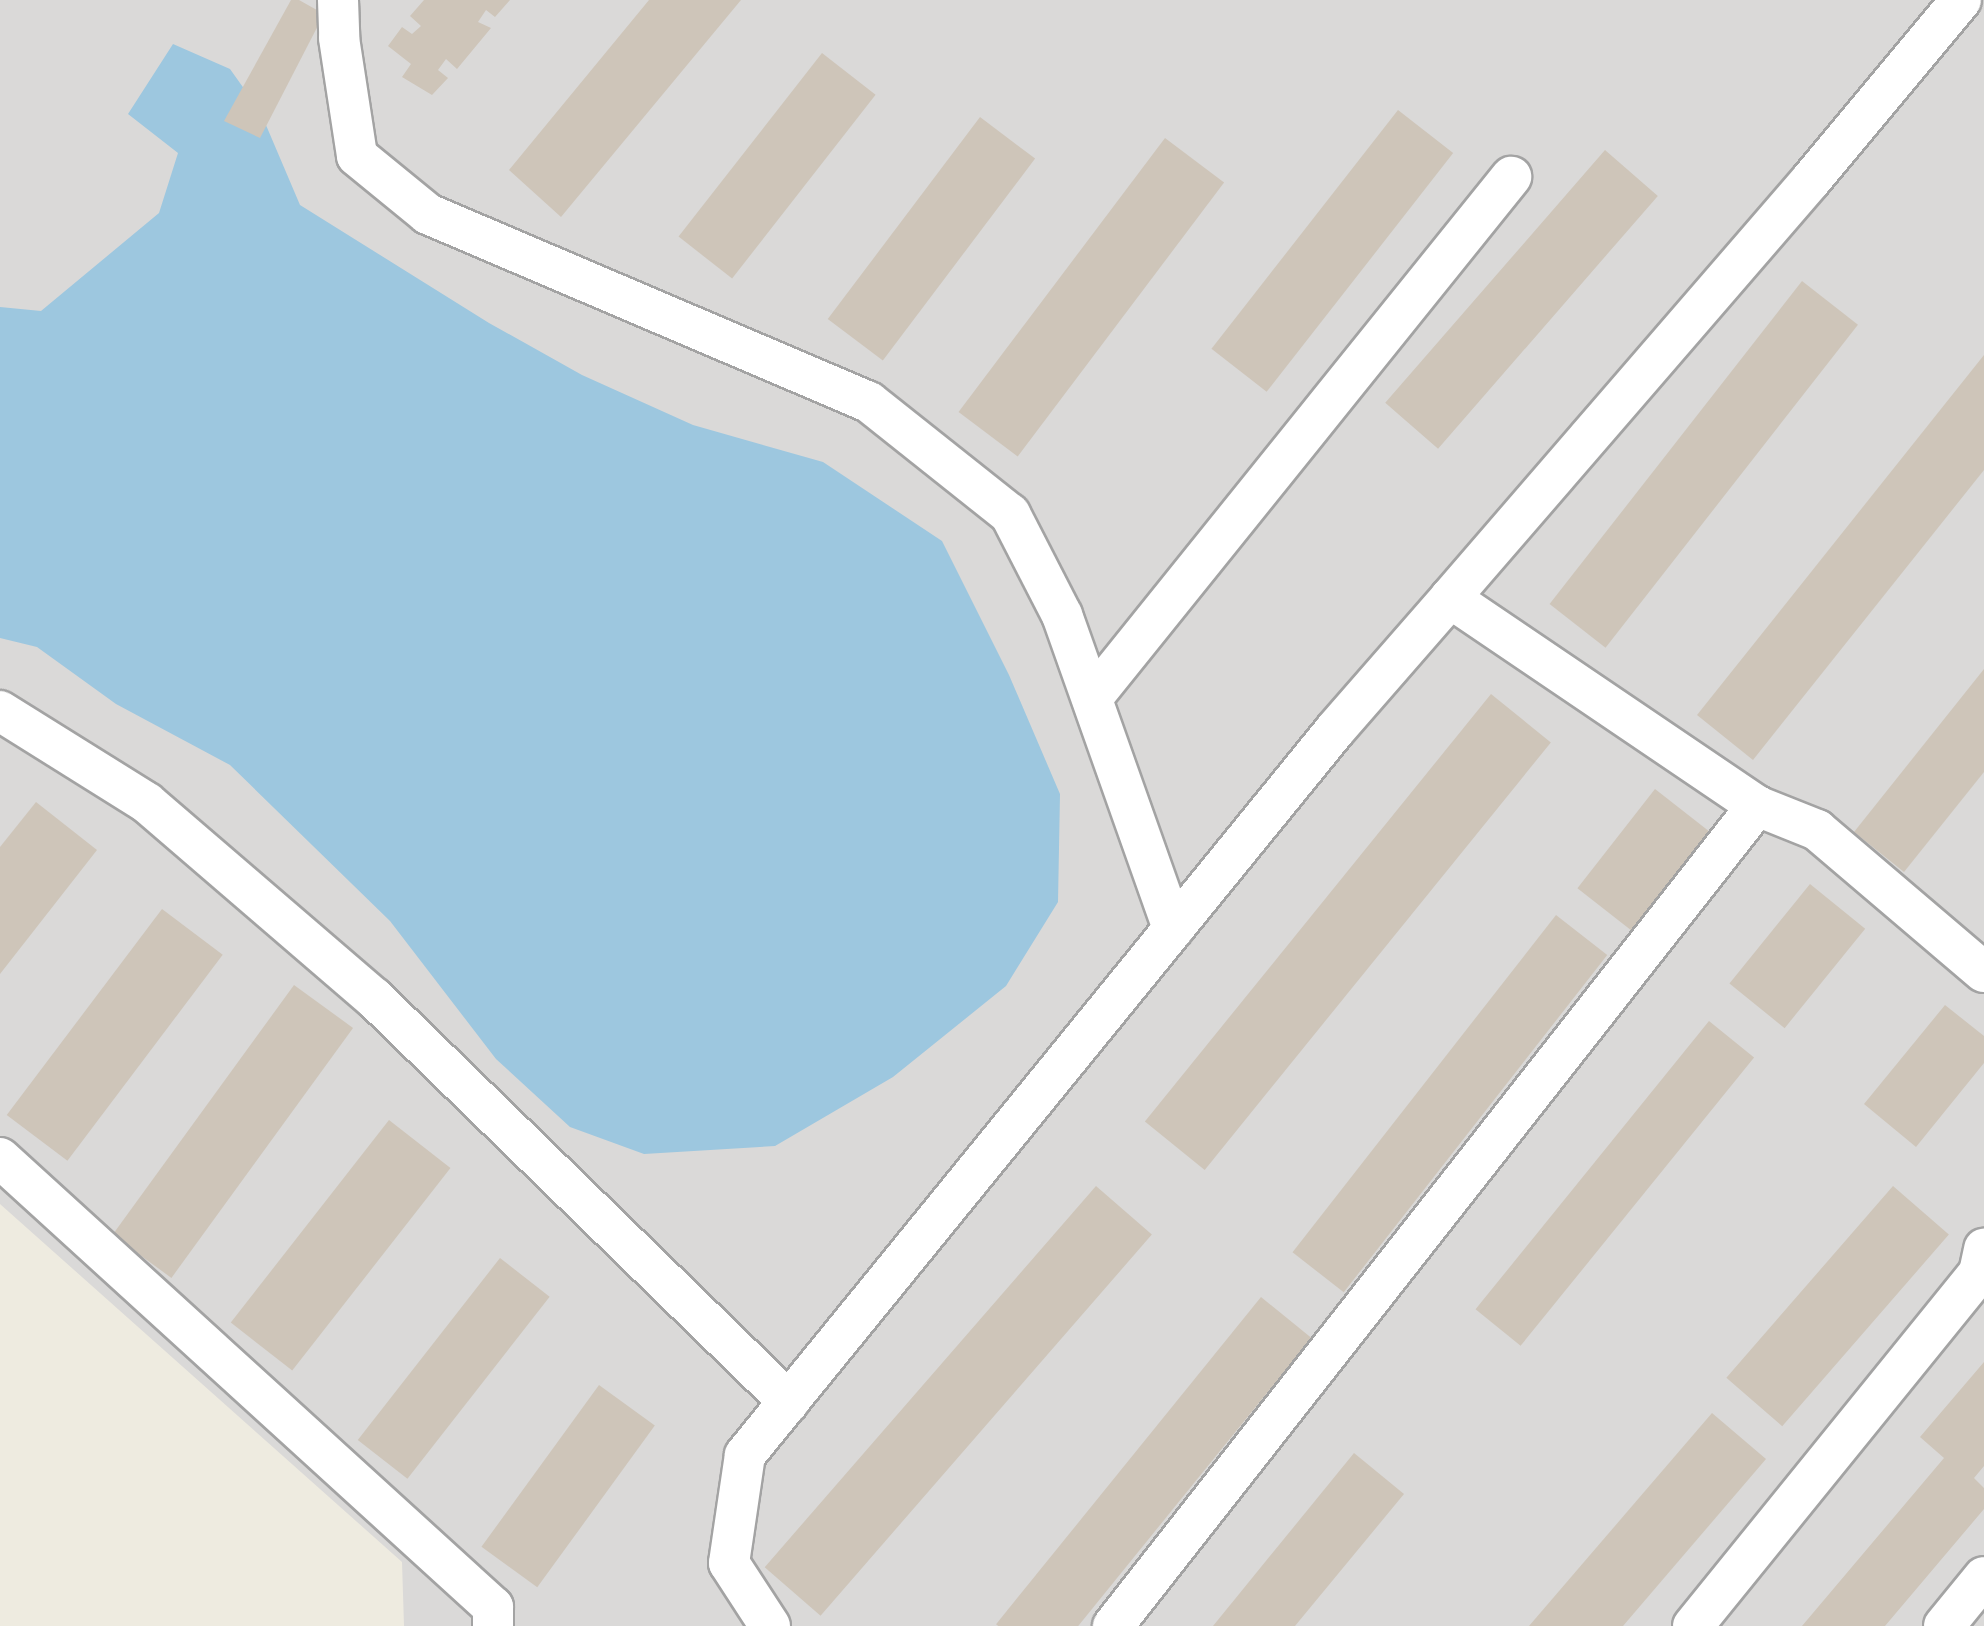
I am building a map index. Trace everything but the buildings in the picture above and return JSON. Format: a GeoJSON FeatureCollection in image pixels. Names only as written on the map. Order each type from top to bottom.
{"type":"FeatureCollection","features":[{"type":"Feature","properties":{"kind":"street"},"geometry":{"type":"LineString","coordinates":[[338,0],[339,38],[357,156],[428,214],[869,402],[1010,514],[1062,615],[1173,929]]}},
{"type":"Feature","properties":{"kind":"street"},"geometry":{"type":"LineString","coordinates":[[770,1626],[729,1563],[745,1455],[1335,730],[1811,180],[1961,0]]}},
{"type":"Feature","properties":{"kind":"street"},"geometry":{"type":"LineString","coordinates":[[1092,698],[1511,177]]}},
{"type":"Feature","properties":{"kind":"street"},"geometry":{"type":"LineString","coordinates":[[1450,598],[1757,806],[1817,830],[1984,972]]}},
{"type":"Feature","properties":{"kind":"street"},"geometry":{"type":"LineString","coordinates":[[0,711],[147,803],[374,998],[789,1402]]}},
{"type":"Feature","properties":{"kind":"street"},"geometry":{"type":"LineString","coordinates":[[1113,1626],[1757,806]]}},
{"type":"Feature","properties":{"kind":"street"},"geometry":{"type":"LineString","coordinates":[[0,1158],[493,1607],[493,1626]]}},
{"type":"Feature","properties":{"kind":"street"},"geometry":{"type":"LineString","coordinates":[[1693,1626],[1979,1273],[1984,1249]]}},
{"type":"Feature","properties":{"kind":"street"},"geometry":{"type":"LineString","coordinates":[[1944,1626],[1984,1577]]}},
{"type":"Feature","properties":{"kind":"shaded area"},"geometry":{"type":"Polygon","coordinates":[[[0,0],[1984,0],[1984,1626],[404,1626],[402,1562],[0,1204],[0,0]]]}},
{"type":"Feature","properties":{"kind":"water"},"geometry":{"type":"Polygon","coordinates":[[[173,44],[230,69],[260,111],[300,205],[489,323],[582,375],[693,425],[823,462],[942,541],[1009,675],[1060,794],[1058,902],[1006,986],[893,1077],[775,1146],[644,1154],[570,1127],[496,1059],[390,921],[230,765],[116,704],[37,647],[0,638],[0,307],[41,311],[159,213],[178,153],[128,114],[173,44]]]}}]}
